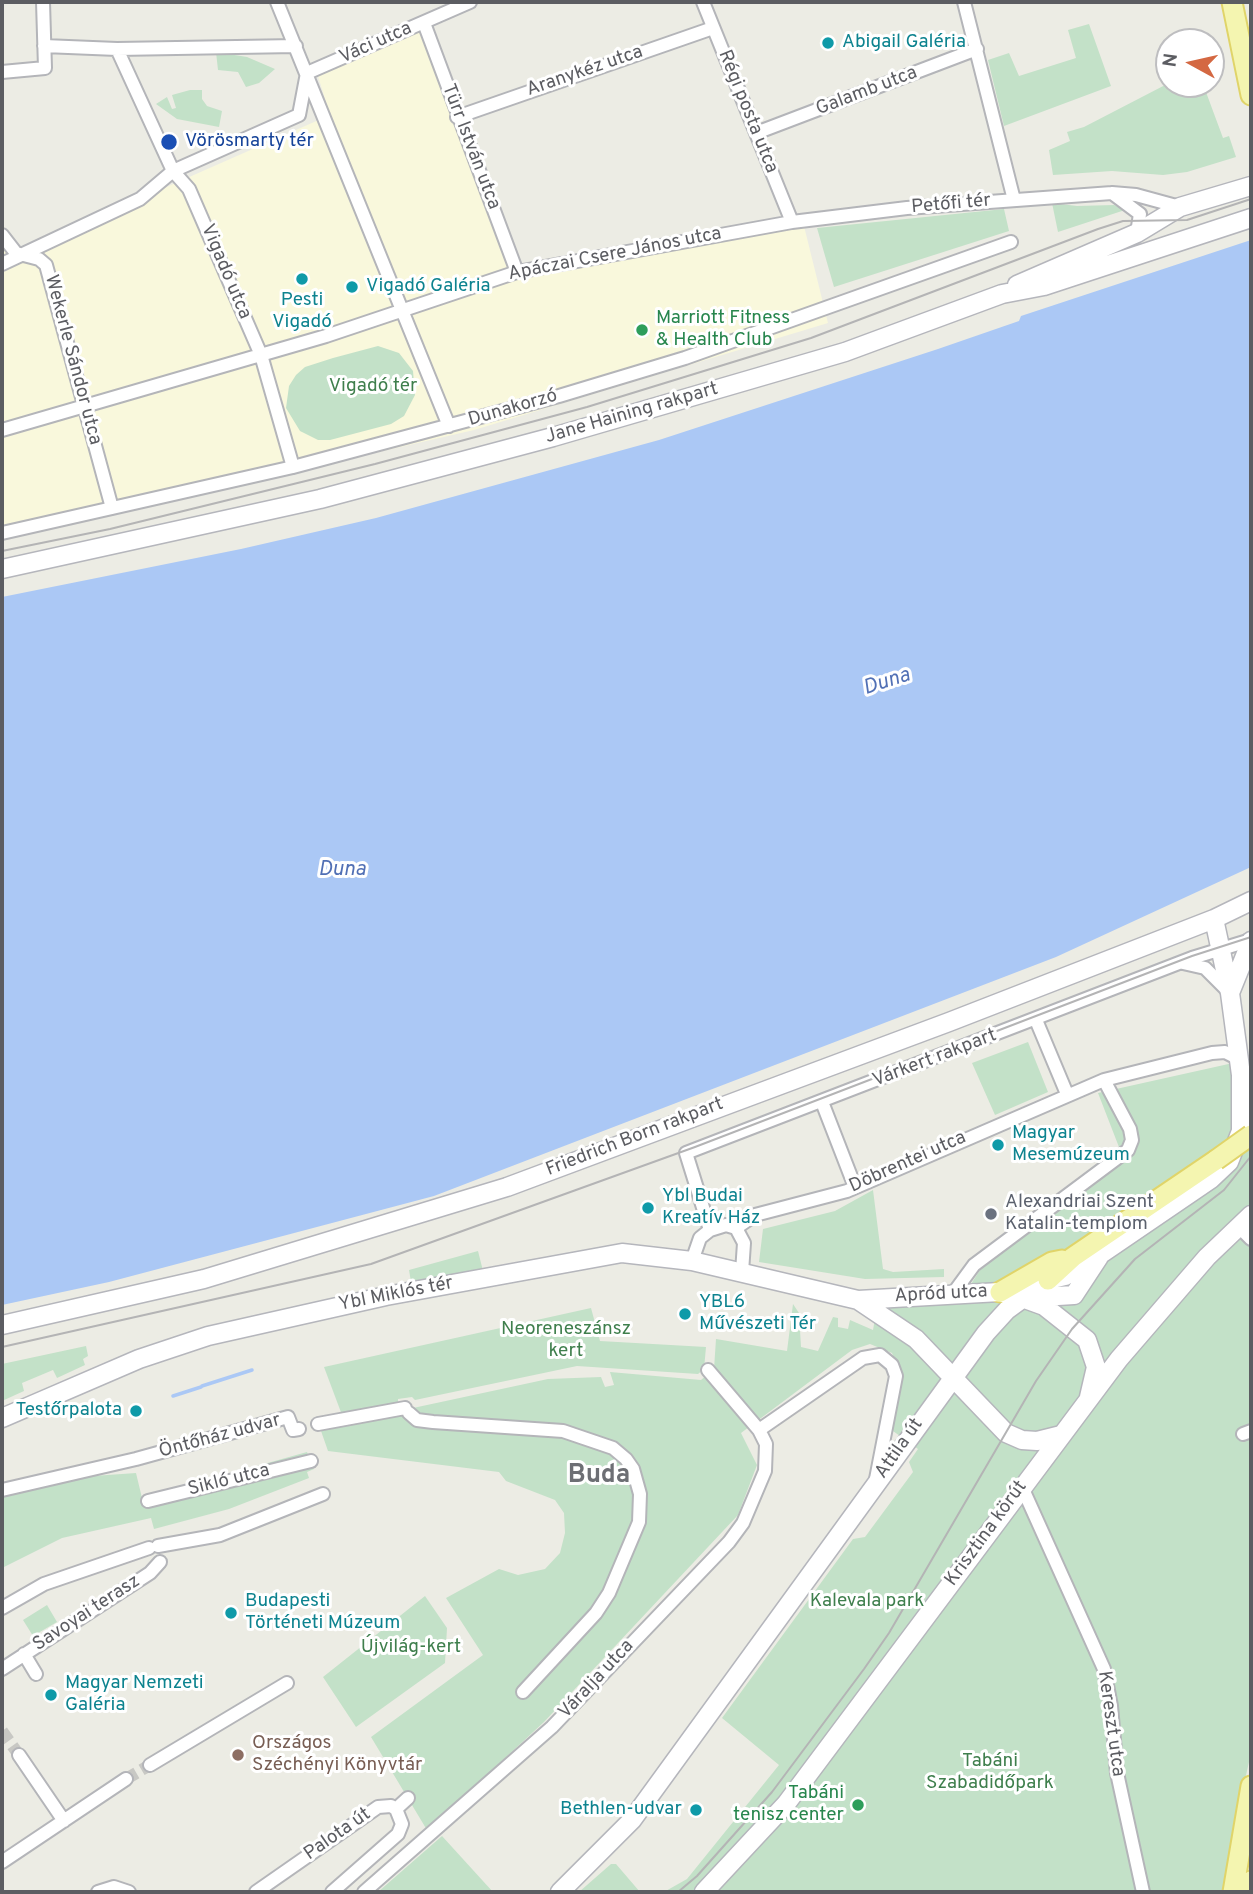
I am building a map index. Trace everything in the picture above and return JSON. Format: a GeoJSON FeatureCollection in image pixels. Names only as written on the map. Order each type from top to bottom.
{"type":"FeatureCollection","features":[{"type":"Feature","properties":{"kind":"main road"},"geometry":{"type":"LineString","coordinates":[[1232,2],[1251,95]]}},
{"type":"Feature","properties":{"kind":"main road"},"geometry":{"type":"LineString","coordinates":[[1002,294],[1028,279],[1137,233],[1180,207],[1251,186]]}},
{"type":"Feature","properties":{"kind":"main road","name":"Jane Haining rakpart"},"geometry":{"type":"LineString","coordinates":[[2,569],[320,499],[540,441],[845,352],[1002,294],[1044,286],[1251,218]]}},
{"type":"Feature","properties":{"kind":"main road","name":"Friedrich Born rakpart"},"geometry":{"type":"LineString","coordinates":[[2,1325],[204,1279],[440,1209],[936,1027],[1214,919],[1251,901]]}},
{"type":"Feature","properties":{"kind":"main road"},"geometry":{"type":"LineString","coordinates":[[1214,919],[1230,993],[1240,1061],[1251,1092]]}},
{"type":"Feature","properties":{"kind":"main road"},"geometry":{"type":"LineString","coordinates":[[1230,993],[1251,940]]}},
{"type":"Feature","properties":{"kind":"main road","name":"Attila út"},"geometry":{"type":"LineString","coordinates":[[560,1892],[632,1820],[986,1332],[1022,1298],[1048,1280],[1065,1276],[1097,1249],[1211,1179],[1229,1162],[1241,1131],[1240,1061]]}},
{"type":"Feature","properties":{"kind":"main road"},"geometry":{"type":"LineString","coordinates":[[1000,1292],[1052,1262],[1097,1249],[1251,1135]]}},
{"type":"Feature","properties":{"kind":"main road","name":"Krisztina körút"},"geometry":{"type":"LineString","coordinates":[[705,1892],[786,1804],[1089,1397],[1207,1257],[1247,1227]]}},
{"type":"Feature","properties":{"kind":"main road"},"geometry":{"type":"LineString","coordinates":[[1022,1298],[1074,1295],[1097,1249]]}},
{"type":"Feature","properties":{"kind":"main road","name":"Ybl Miklós tér"},"geometry":{"type":"LineString","coordinates":[[2,1418],[106,1373],[208,1336],[386,1296],[599,1255],[657,1255],[719,1266]]}},
{"type":"Feature","properties":{"kind":"main road"},"geometry":{"type":"LineString","coordinates":[[1048,1280],[1073,1257]]}},
{"type":"Feature","properties":{"kind":"main road","name":"Apród utca"},"geometry":{"type":"LineString","coordinates":[[719,1266],[858,1300],[1000,1292],[1022,1298]]}},
{"type":"Feature","properties":{"kind":"main road"},"geometry":{"type":"LineString","coordinates":[[1022,1298],[1044,1306],[1087,1340],[1096,1367],[1089,1397]]}},
{"type":"Feature","properties":{"kind":"main road","name":"Apród utca"},"geometry":{"type":"LineString","coordinates":[[858,1300],[916,1339],[953,1376]]}},
{"type":"Feature","properties":{"kind":"main road"},"geometry":{"type":"LineString","coordinates":[[953,1376],[1011,1436],[1037,1441],[1061,1435]]}},
{"type":"Feature","properties":{"kind":"main road"},"geometry":{"type":"LineString","coordinates":[[1233,1892],[1251,1786]]}},
{"type":"Feature","properties":{"kind":"main road"},"geometry":{"type":"LineString","coordinates":[[1250,1892],[1251,1881]]}},
{"type":"Feature","properties":{"kind":"street"},"geometry":{"type":"LineString","coordinates":[[2,72],[44,68],[43,2]]}},
{"type":"Feature","properties":{"kind":"street"},"geometry":{"type":"LineString","coordinates":[[277,2],[296,46],[314,71],[329,128],[449,426]]}},
{"type":"Feature","properties":{"kind":"street","name":"Váci utca"},"geometry":{"type":"LineString","coordinates":[[314,71],[424,23],[442,8],[470,2]]}},
{"type":"Feature","properties":{"kind":"street","name":"Régi posta utca"},"geometry":{"type":"LineString","coordinates":[[704,2],[792,222]]}},
{"type":"Feature","properties":{"kind":"street"},"geometry":{"type":"LineString","coordinates":[[964,2],[1014,200]]}},
{"type":"Feature","properties":{"kind":"street","name":"Türr István utca"},"geometry":{"type":"LineString","coordinates":[[424,23],[517,272]]}},
{"type":"Feature","properties":{"kind":"street","name":"Aranykéz utca"},"geometry":{"type":"LineString","coordinates":[[457,117],[713,28]]}},
{"type":"Feature","properties":{"kind":"street"},"geometry":{"type":"LineString","coordinates":[[44,46],[117,49],[296,46]]}},
{"type":"Feature","properties":{"kind":"street"},"geometry":{"type":"LineString","coordinates":[[117,49],[173,171]]}},
{"type":"Feature","properties":{"kind":"street","name":"Galamb utca"},"geometry":{"type":"LineString","coordinates":[[756,134],[977,49]]}},
{"type":"Feature","properties":{"kind":"street"},"geometry":{"type":"LineString","coordinates":[[2,264],[140,199],[173,171],[299,115],[314,71]]}},
{"type":"Feature","properties":{"kind":"street","name":"Vigadó utca"},"geometry":{"type":"LineString","coordinates":[[173,171],[189,189],[261,355]]}},
{"type":"Feature","properties":{"kind":"street"},"geometry":{"type":"LineString","coordinates":[[1112,193],[1140,214],[1137,233]]}},
{"type":"Feature","properties":{"kind":"street","name":"Petőfi tér"},"geometry":{"type":"LineString","coordinates":[[792,222],[1112,193],[1136,195],[1180,207]]}},
{"type":"Feature","properties":{"kind":"street","name":"Apáczai Csere János utca"},"geometry":{"type":"LineString","coordinates":[[401,312],[517,272],[792,222]]}},
{"type":"Feature","properties":{"kind":"street","name":"Wekerle Sándor utca"},"geometry":{"type":"LineString","coordinates":[[2,235],[9,247],[46,265],[110,503]]}},
{"type":"Feature","properties":{"kind":"street","name":"Dunakorzó"},"geometry":{"type":"LineString","coordinates":[[2,533],[110,503],[293,467],[449,426],[685,358],[1011,242]]}},
{"type":"Feature","properties":{"kind":"street"},"geometry":{"type":"LineString","coordinates":[[2,430],[401,312]]}},
{"type":"Feature","properties":{"kind":"street"},"geometry":{"type":"LineString","coordinates":[[261,355],[293,467]]}},
{"type":"Feature","properties":{"kind":"street","name":"Várkert rakpart"},"geometry":{"type":"LineString","coordinates":[[710,1230],[686,1153],[1220,948],[1251,940]]}},
{"type":"Feature","properties":{"kind":"street"},"geometry":{"type":"LineString","coordinates":[[1183,963],[1199,965],[1212,972],[1230,993]]}},
{"type":"Feature","properties":{"kind":"street"},"geometry":{"type":"LineString","coordinates":[[1036,1020],[1067,1094]]}},
{"type":"Feature","properties":{"kind":"street","name":"Döbrentei utca"},"geometry":{"type":"LineString","coordinates":[[710,1230],[721,1226],[736,1228],[755,1215],[855,1187],[1104,1080],[1212,1053],[1225,1052],[1240,1061]]}},
{"type":"Feature","properties":{"kind":"street"},"geometry":{"type":"LineString","coordinates":[[952,1295],[974,1265],[1128,1150],[1132,1140],[1130,1129],[1104,1080]]}},
{"type":"Feature","properties":{"kind":"street"},"geometry":{"type":"LineString","coordinates":[[822,1102],[855,1187]]}},
{"type":"Feature","properties":{"kind":"street"},"geometry":{"type":"LineString","coordinates":[[736,1228],[745,1253],[742,1272]]}},
{"type":"Feature","properties":{"kind":"street"},"geometry":{"type":"LineString","coordinates":[[692,1261],[700,1238],[710,1230]]}},
{"type":"Feature","properties":{"kind":"street"},"geometry":{"type":"LineString","coordinates":[[759,1430],[863,1358],[872,1354],[887,1357],[896,1376],[885,1442],[873,1486]]}},
{"type":"Feature","properties":{"kind":"street","name":"Váralja utca"},"geometry":{"type":"LineString","coordinates":[[364,1892],[552,1727],[729,1542],[749,1512],[765,1471],[768,1451],[759,1430],[708,1370]]}},
{"type":"Feature","properties":{"kind":"street"},"geometry":{"type":"LineString","coordinates":[[318,1424],[407,1411],[417,1420],[563,1431],[613,1448],[626,1458],[633,1469],[640,1494],[639,1522],[610,1593],[596,1613],[523,1692]]}},
{"type":"Feature","properties":{"kind":"street","name":"Öntőház udvar"},"geometry":{"type":"LineString","coordinates":[[2,1490],[133,1460],[288,1417],[293,1430],[299,1429]]}},
{"type":"Feature","properties":{"kind":"street","name":"Sikló utca"},"geometry":{"type":"LineString","coordinates":[[148,1501],[311,1461]]}},
{"type":"Feature","properties":{"kind":"street","name":"Kereszt utca"},"geometry":{"type":"LineString","coordinates":[[1022,1487],[1104,1669],[1111,1706],[1116,1773],[1143,1892]]}},
{"type":"Feature","properties":{"kind":"street"},"geometry":{"type":"LineString","coordinates":[[2,1608],[44,1584],[220,1535],[323,1494]]}},
{"type":"Feature","properties":{"kind":"street","name":"Savoyai terasz"},"geometry":{"type":"LineString","coordinates":[[2,1668],[150,1573],[156,1552]]}},
{"type":"Feature","properties":{"kind":"street","name":"Savoyai terasz"},"geometry":{"type":"LineString","coordinates":[[24,1654],[36,1674]]}},
{"type":"Feature","properties":{"kind":"street"},"geometry":{"type":"LineString","coordinates":[[150,1765],[287,1683]]}},
{"type":"Feature","properties":{"kind":"street"},"geometry":{"type":"LineString","coordinates":[[19,1755],[64,1821]]}},
{"type":"Feature","properties":{"kind":"street"},"geometry":{"type":"LineString","coordinates":[[2,1862],[126,1779]]}},
{"type":"Feature","properties":{"kind":"street"},"geometry":{"type":"LineString","coordinates":[[396,1809],[408,1798]]}},
{"type":"Feature","properties":{"kind":"street","name":"Palota út"},"geometry":{"type":"LineString","coordinates":[[256,1892],[378,1807],[391,1806],[396,1809],[402,1824],[398,1834],[332,1892]]}},
{"type":"Feature","properties":{"kind":"street"},"geometry":{"type":"LineString","coordinates":[[98,1892],[114,1887],[129,1892]]}},
{"type":"Feature","properties":{"kind":"shaded area"},"geometry":{"type":"Polygon","coordinates":[[[419,31],[509,268],[802,218],[828,323],[474,430],[2,539],[2,223],[19,252],[330,115],[317,73],[419,31]]]}},
{"type":"Feature","properties":{"kind":"green space"},"geometry":{"type":"Polygon","coordinates":[[[1089,24],[1111,86],[1004,126],[988,60],[1009,53],[1019,76],[1076,58],[1068,30],[1089,24]]]}},
{"type":"Feature","properties":{"kind":"green space"},"geometry":{"type":"Polygon","coordinates":[[[216,52],[247,57],[275,69],[259,83],[246,87],[238,72],[218,70],[216,52]]]}},
{"type":"Feature","properties":{"kind":"green space"},"geometry":{"type":"Polygon","coordinates":[[[202,90],[202,99],[207,106],[222,111],[219,127],[177,119],[156,104],[167,97],[172,109],[176,108],[172,95],[202,90]]]}},
{"type":"Feature","properties":{"kind":"green space"},"geometry":{"type":"Polygon","coordinates":[[[1155,90],[1155,98],[1208,98],[1223,138],[1229,136],[1236,157],[1187,172],[1163,175],[1112,171],[1053,175],[1049,150],[1070,141],[1067,132],[1084,127],[1155,90]]]}},
{"type":"Feature","properties":{"kind":"green space"},"geometry":{"type":"Polygon","coordinates":[[[1052,203],[1077,206],[1114,205],[1125,210],[1058,232],[1052,203]]]}},
{"type":"Feature","properties":{"kind":"green space"},"geometry":{"type":"Polygon","coordinates":[[[1004,209],[1009,231],[834,287],[817,228],[1004,209]]]}},
{"type":"Feature","properties":{"kind":"green space","name":"Vigadó tér"},"geometry":{"type":"Polygon","coordinates":[[[378,346],[399,353],[413,371],[415,395],[404,416],[391,424],[330,440],[318,440],[300,431],[286,408],[289,386],[296,375],[305,367],[378,346]]]}},
{"type":"Feature","properties":{"kind":"green space"},"geometry":{"type":"Polygon","coordinates":[[[1028,1042],[1048,1092],[995,1115],[972,1063],[1028,1042]]]}},
{"type":"Feature","properties":{"kind":"green space"},"geometry":{"type":"Polygon","coordinates":[[[1251,1059],[1251,1753],[1234,1829],[1226,1892],[664,1892],[687,1879],[779,1765],[722,1718],[853,1539],[865,1537],[913,1472],[909,1462],[918,1449],[893,1431],[899,1370],[892,1353],[870,1344],[852,1350],[741,1433],[757,1465],[738,1515],[544,1722],[427,1830],[371,1737],[483,1655],[446,1598],[499,1569],[518,1575],[545,1569],[560,1553],[565,1533],[564,1513],[555,1500],[506,1481],[499,1472],[328,1451],[320,1428],[548,1379],[601,1377],[605,1387],[614,1385],[610,1372],[701,1380],[714,1369],[716,1339],[787,1351],[793,1304],[799,1313],[801,1347],[818,1351],[833,1317],[838,1318],[838,1327],[848,1329],[850,1320],[873,1330],[878,1302],[962,1298],[980,1270],[1124,1160],[1098,1093],[1251,1059]]]}},
{"type":"Feature","properties":{"kind":"green space"},"geometry":{"type":"Polygon","coordinates":[[[873,1190],[883,1269],[893,1272],[944,1269],[944,1277],[865,1279],[759,1262],[763,1229],[835,1211],[873,1190]]]}},
{"type":"Feature","properties":{"kind":"green space"},"geometry":{"type":"Polygon","coordinates":[[[478,1251],[483,1271],[411,1282],[409,1270],[478,1251]]]}},
{"type":"Feature","properties":{"kind":"green space","name":"Neoreneszánsz kert"},"geometry":{"type":"Polygon","coordinates":[[[591,1308],[600,1341],[706,1347],[704,1369],[698,1374],[577,1366],[415,1400],[412,1397],[398,1399],[398,1403],[342,1415],[324,1367],[591,1308]]]}},
{"type":"Feature","properties":{"kind":"green space"},"geometry":{"type":"Polygon","coordinates":[[[86,1346],[88,1356],[83,1359],[85,1365],[57,1378],[53,1370],[22,1383],[24,1391],[2,1401],[2,1364],[86,1346]]]}},
{"type":"Feature","properties":{"kind":"green space"},"geometry":{"type":"Polygon","coordinates":[[[307,1452],[314,1469],[307,1472],[309,1478],[229,1509],[154,1529],[151,1518],[62,1538],[2,1568],[2,1497],[65,1478],[136,1473],[142,1498],[307,1452]]]}},
{"type":"Feature","properties":{"kind":"green space","name":"Újvilág-kert"},"geometry":{"type":"Polygon","coordinates":[[[425,1596],[447,1628],[445,1663],[356,1727],[323,1677],[425,1596]]]}},
{"type":"Feature","properties":{"kind":"green space"},"geometry":{"type":"Polygon","coordinates":[[[47,1605],[57,1622],[33,1636],[23,1620],[47,1605]]]}},
{"type":"Feature","properties":{"kind":"green space"},"geometry":{"type":"Polygon","coordinates":[[[442,1836],[493,1892],[378,1892],[442,1836]]]}},
{"type":"Feature","properties":{"kind":"green space"},"geometry":{"type":"Polygon","coordinates":[[[611,1864],[616,1864],[640,1892],[579,1892],[611,1864]]]}},
{"type":"Feature","properties":{"kind":"water","name":"Duna"},"geometry":{"type":"Polygon","coordinates":[[[1251,240],[1251,867],[1056,957],[434,1196],[109,1282],[2,1305],[2,597],[241,549],[376,518],[659,440],[938,349],[1019,321],[1021,316],[1251,240]]]}},
{"type":"Feature","properties":{"kind":"waterway"},"geometry":{"type":"LineString","coordinates":[[202,1386],[252,1370]]}},
{"type":"Feature","properties":{"kind":"waterway"},"geometry":{"type":"LineString","coordinates":[[173,1396],[201,1387]]}},
{"type":"Feature","properties":{"kind":"tunnel"},"geometry":{"type":"LineString","coordinates":[[2,1731],[19,1755]]}},
{"type":"Feature","properties":{"kind":"tunnel"},"geometry":{"type":"LineString","coordinates":[[126,1779],[150,1765]]}},
{"type":"Feature","properties":{"kind":"tram line"},"geometry":{"type":"LineString","coordinates":[[2,551],[110,529],[375,464],[587,407],[811,338],[1123,221],[1187,220],[1251,199]]}},
{"type":"Feature","properties":{"kind":"tram line"},"geometry":{"type":"LineString","coordinates":[[2,1347],[371,1264],[695,1147],[1192,956],[1251,937]]}},
{"type":"Feature","properties":{"kind":"tram line"},"geometry":{"type":"LineString","coordinates":[[678,1892],[697,1876],[772,1792],[864,1669],[889,1633],[1036,1381],[1072,1329],[1135,1259],[1224,1190],[1251,1156]]}},
{"type":"Feature","properties":{"kind":"place","name":"Abigail Galéria"},"geometry":{"type":"Point","coordinates":[828,43]}},
{"type":"Feature","properties":{"kind":"place","name":"Vörösmarty tér"},"geometry":{"type":"Point","coordinates":[169,142]}},
{"type":"Feature","properties":{"kind":"place","name":"Pesti Vigadó"},"geometry":{"type":"Point","coordinates":[302,279]}},
{"type":"Feature","properties":{"kind":"place","name":"Vigadó Galéria"},"geometry":{"type":"Point","coordinates":[352,287]}},
{"type":"Feature","properties":{"kind":"place","name":"Marriott Fitness & Health Club"},"geometry":{"type":"Point","coordinates":[642,330]}},
{"type":"Feature","properties":{"kind":"place","name":"Magyar Mesemúzeum"},"geometry":{"type":"Point","coordinates":[998,1145]}},
{"type":"Feature","properties":{"kind":"place","name":"Ybl Budai Kreatív Ház"},"geometry":{"type":"Point","coordinates":[648,1208]}},
{"type":"Feature","properties":{"kind":"place","name":"Alexandriai Szent Katalin-templom"},"geometry":{"type":"Point","coordinates":[991,1214]}},
{"type":"Feature","properties":{"kind":"place","name":"YBL6 Művészeti Tér"},"geometry":{"type":"Point","coordinates":[685,1314]}},
{"type":"Feature","properties":{"kind":"place","name":"Testőrpalota"},"geometry":{"type":"Point","coordinates":[136,1411]}},
{"type":"Feature","properties":{"kind":"place","name":"Budapesti Történeti Múzeum"},"geometry":{"type":"Point","coordinates":[231,1613]}},
{"type":"Feature","properties":{"kind":"place","name":"Magyar Nemzeti Galéria"},"geometry":{"type":"Point","coordinates":[51,1695]}},
{"type":"Feature","properties":{"kind":"place","name":"Országos Széchényi Könyvtár"},"geometry":{"type":"Point","coordinates":[238,1755]}},
{"type":"Feature","properties":{"kind":"place","name":"Tabáni tenisz center"},"geometry":{"type":"Point","coordinates":[858,1805]}},
{"type":"Feature","properties":{"kind":"place","name":"Bethlen-udvar"},"geometry":{"type":"Point","coordinates":[696,1810]}},
{"type":"Feature","properties":{"kind":"district","name":"Buda"},"geometry":{"type":"Point","coordinates":[599,1477]}},
{"type":"Feature","properties":{"kind":"park label","name":"Kalevala park"},"geometry":{"type":"Point","coordinates":[867,1602]}},
{"type":"Feature","properties":{"kind":"park label","name":"Tabáni Szabadidőpark"},"geometry":{"type":"Point","coordinates":[990,1773]}}]}
